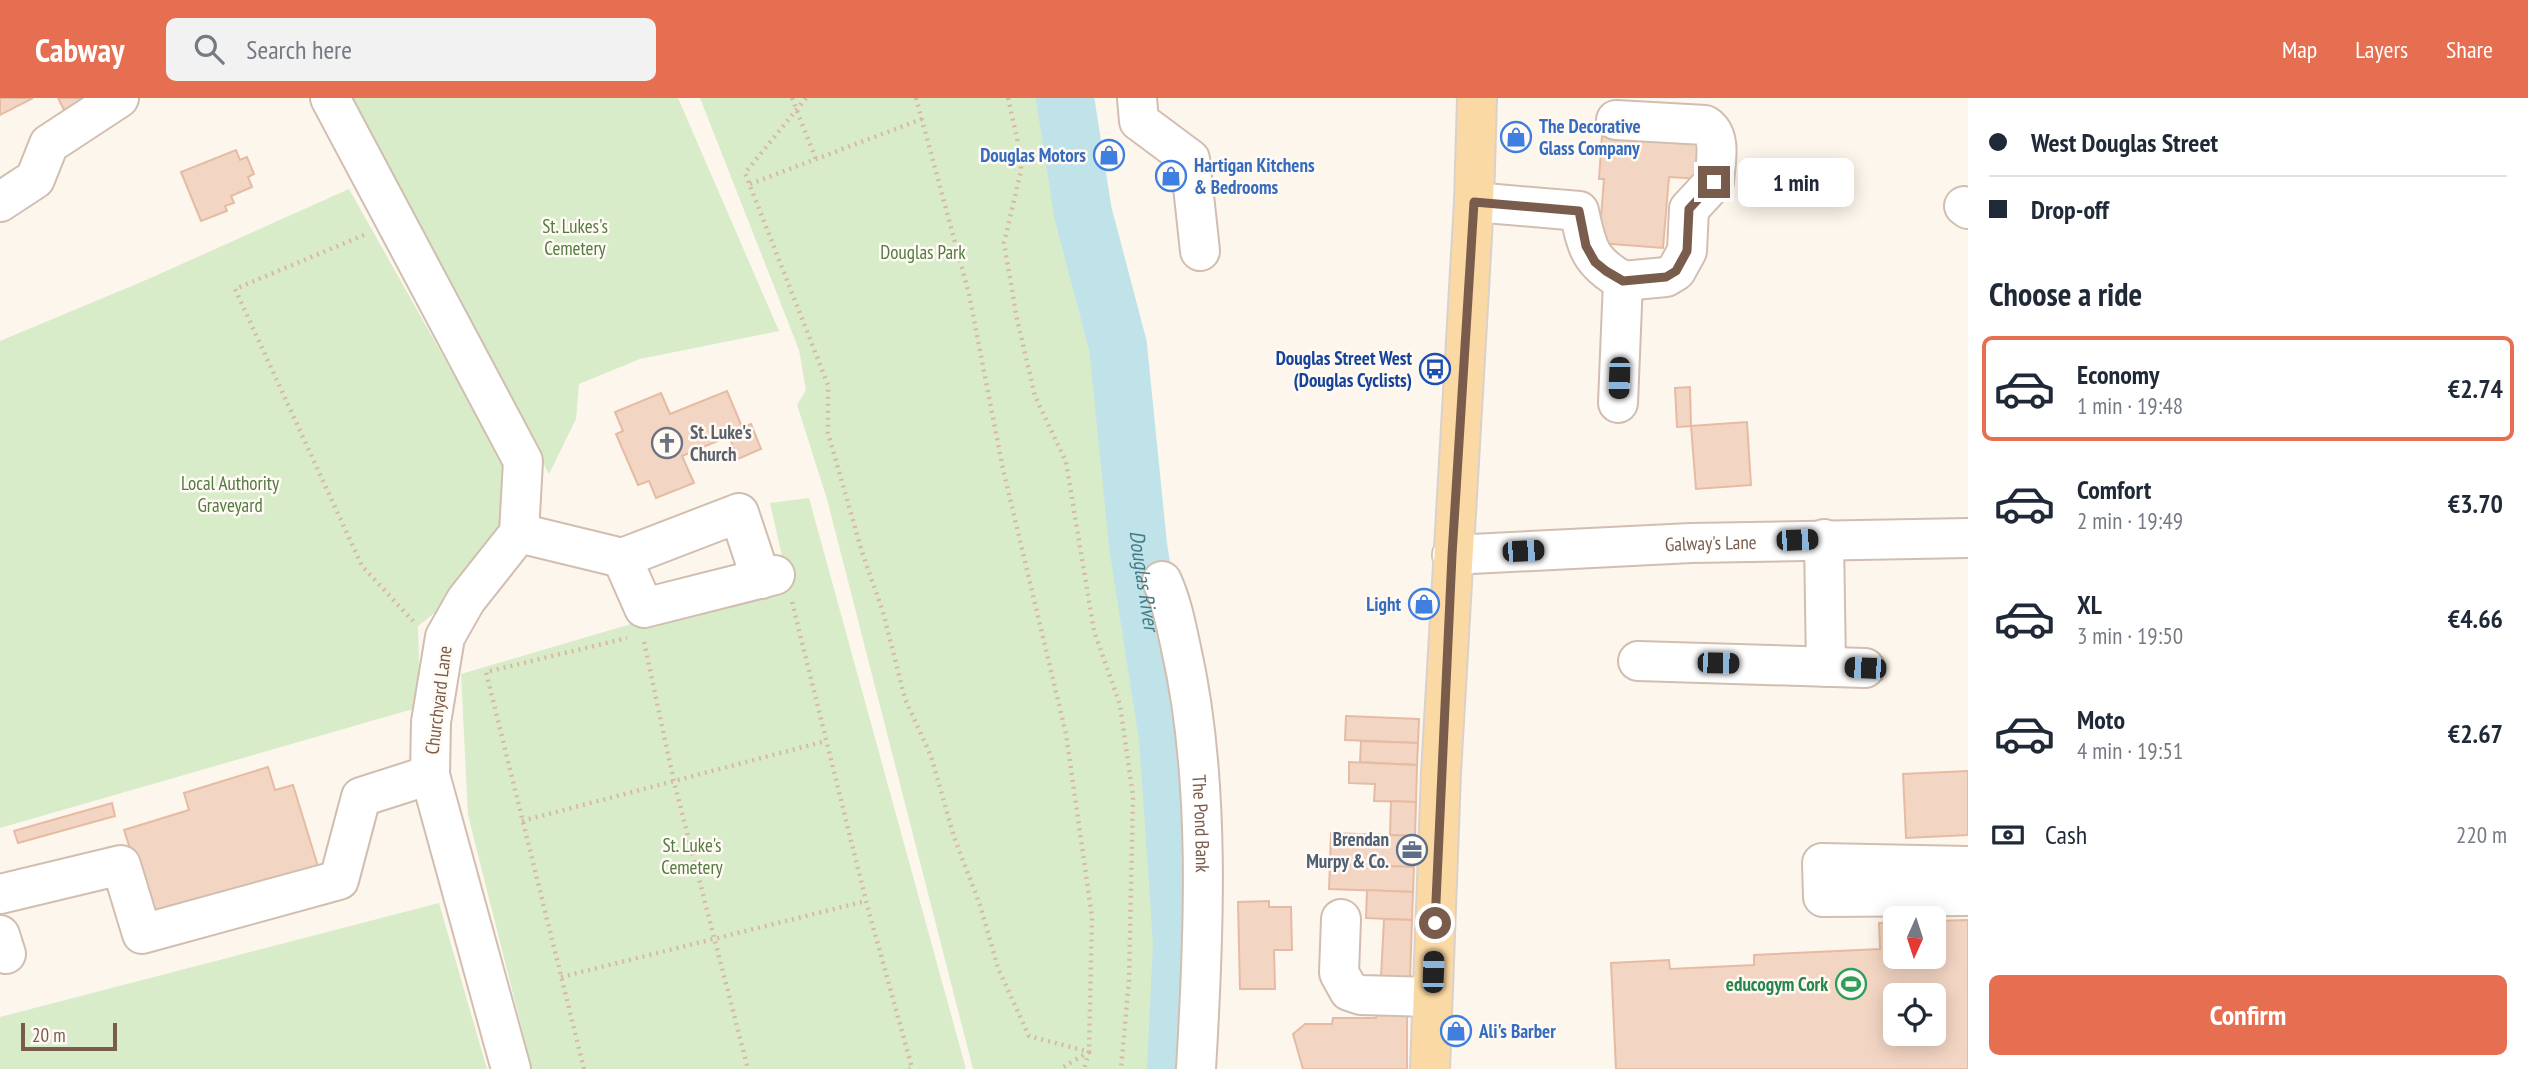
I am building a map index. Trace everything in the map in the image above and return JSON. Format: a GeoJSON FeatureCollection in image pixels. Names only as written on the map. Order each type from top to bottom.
{"type":"FeatureCollection","features":[{"type":"Feature","properties":{"kind":"main road"},"geometry":{"type":"LineString","coordinates":[[1430,1069],[1452,555],[1474,202],[1477,98]]}},
{"type":"Feature","properties":{"kind":"street"},"geometry":{"type":"LineString","coordinates":[[0,202],[35,179],[49,144],[119,98]]}},
{"type":"Feature","properties":{"kind":"street"},"geometry":{"type":"LineString","coordinates":[[330,98],[523,461],[519,533],[622,558],[739,513],[776,584],[644,608],[622,558]]}},
{"type":"Feature","properties":{"kind":"street"},"geometry":{"type":"LineString","coordinates":[[1137,98],[1139,121],[1190,159],[1199,251]]}},
{"type":"Feature","properties":{"kind":"street"},"geometry":{"type":"LineString","coordinates":[[1474,202],[1579,211],[1586,246],[1595,262],[1623,281],[1666,277],[1676,271],[1687,251],[1689,209],[1714,182],[1716,142],[1710,127],[1705,125],[1616,120]]}},
{"type":"Feature","properties":{"kind":"street"},"geometry":{"type":"LineString","coordinates":[[1618,403],[1623,281]]}},
{"type":"Feature","properties":{"kind":"street","name":"Churchyard Lane"},"geometry":{"type":"LineString","coordinates":[[511,1069],[430,775],[431,722],[445,637],[466,600],[519,533]]}},
{"type":"Feature","properties":{"kind":"street","name":"Galway's Lane"},"geometry":{"type":"LineString","coordinates":[[1452,555],[1824,539],[1968,538]]}},
{"type":"Feature","properties":{"kind":"street"},"geometry":{"type":"LineString","coordinates":[[1824,539],[1826,667]]}},
{"type":"Feature","properties":{"kind":"street","name":"The Pond Bank"},"geometry":{"type":"LineString","coordinates":[[1163,581],[1189,684],[1199,777],[1201,987],[1196,1069]]}},
{"type":"Feature","properties":{"kind":"street"},"geometry":{"type":"LineString","coordinates":[[1638,661],[1865,668]]}},
{"type":"Feature","properties":{"kind":"street"},"geometry":{"type":"LineString","coordinates":[[0,894],[121,865],[142,934],[313,888],[339,880],[361,797],[430,775]]}},
{"type":"Feature","properties":{"kind":"street"},"geometry":{"type":"LineString","coordinates":[[1968,866],[1822,863],[1823,897],[1968,896]]}},
{"type":"Feature","properties":{"kind":"street"},"geometry":{"type":"LineString","coordinates":[[1340,919],[1339,973],[1349,991],[1361,995],[1432,997]]}},
{"type":"Feature","properties":{"kind":"path"},"geometry":{"type":"LineString","coordinates":[[792,98],[817,161]]}},
{"type":"Feature","properties":{"kind":"path"},"geometry":{"type":"LineString","coordinates":[[806,98],[745,173],[828,385],[828,433],[862,552],[883,612],[905,699],[931,756],[954,837],[980,905],[998,968],[1029,1036],[1089,1052]]}},
{"type":"Feature","properties":{"kind":"path"},"geometry":{"type":"LineString","coordinates":[[916,98],[969,294],[1003,469],[1066,734],[1092,917],[1089,1052],[1084,1069]]}},
{"type":"Feature","properties":{"kind":"path"},"geometry":{"type":"LineString","coordinates":[[1008,98],[1021,156],[1004,243],[1014,306],[1035,396],[1066,462],[1094,631],[1121,705],[1133,796],[1129,980],[1121,1069]]}},
{"type":"Feature","properties":{"kind":"path"},"geometry":{"type":"LineString","coordinates":[[750,184],[817,161],[922,119]]}},
{"type":"Feature","properties":{"kind":"path"},"geometry":{"type":"LineString","coordinates":[[396,221],[235,289],[362,566],[414,622],[445,637]]}},
{"type":"Feature","properties":{"kind":"path"},"geometry":{"type":"LineString","coordinates":[[776,584],[826,741],[912,1068],[909,1069]]}},
{"type":"Feature","properties":{"kind":"path"},"geometry":{"type":"LineString","coordinates":[[642,634],[674,782],[717,938],[748,1069]]}},
{"type":"Feature","properties":{"kind":"path"},"geometry":{"type":"LineString","coordinates":[[584,1069],[486,672],[629,637]]}},
{"type":"Feature","properties":{"kind":"path"},"geometry":{"type":"LineString","coordinates":[[522,821],[826,741]]}},
{"type":"Feature","properties":{"kind":"path"},"geometry":{"type":"LineString","coordinates":[[561,977],[866,901]]}},
{"type":"Feature","properties":{"kind":"path"},"geometry":{"type":"LineString","coordinates":[[1060,1069],[1089,1052]]}},
{"type":"Feature","properties":{"kind":"green space","name":"St. Lukes's Cemetery"},"geometry":{"type":"Polygon","coordinates":[[[678,98],[779,331],[640,359],[579,384],[576,419],[549,474],[341,100],[678,98]]]}},
{"type":"Feature","properties":{"kind":"green space","name":"Douglas Park"},"geometry":{"type":"Polygon","coordinates":[[[700,98],[1062,98],[1078,287],[1174,799],[1188,1069],[973,1069],[827,499],[797,405],[806,390],[799,350],[700,98]]]}},
{"type":"Feature","properties":{"kind":"green space","name":"Local Authority Graveyard"},"geometry":{"type":"Polygon","coordinates":[[[349,189],[510,475],[501,524],[465,589],[418,626],[420,707],[0,828],[0,341],[146,280],[349,189]]]}},
{"type":"Feature","properties":{"kind":"green space","name":"St. Luke's Cemetery"},"geometry":{"type":"Polygon","coordinates":[[[809,498],[966,1069],[532,1069],[468,815],[461,674],[787,578],[770,503],[809,498]]]}},
{"type":"Feature","properties":{"kind":"green space"},"geometry":{"type":"Polygon","coordinates":[[[439,903],[487,1069],[0,1069],[0,1017],[439,903]]]}},
{"type":"Feature","properties":{"kind":"building"},"geometry":{"type":"Polygon","coordinates":[[[0,98],[33,98],[0,115],[0,98]]]}},
{"type":"Feature","properties":{"kind":"building"},"geometry":{"type":"Polygon","coordinates":[[[58,98],[88,98],[64,110],[58,98]]]}},
{"type":"Feature","properties":{"kind":"building"},"geometry":{"type":"Polygon","coordinates":[[[1602,136],[1704,143],[1702,179],[1669,177],[1663,248],[1599,243],[1604,179],[1599,179],[1602,136]]]}},
{"type":"Feature","properties":{"kind":"building"},"geometry":{"type":"Polygon","coordinates":[[[236,150],[240,160],[247,157],[254,174],[248,177],[252,187],[231,196],[234,203],[225,206],[227,211],[201,221],[181,172],[236,150]]]}},
{"type":"Feature","properties":{"kind":"building"},"geometry":{"type":"Polygon","coordinates":[[[1690,387],[1691,426],[1677,427],[1675,388],[1690,387]]]}},
{"type":"Feature","properties":{"kind":"building","name":"St. Luke's Church"},"geometry":{"type":"Polygon","coordinates":[[[727,391],[742,427],[751,424],[761,449],[738,459],[729,436],[682,456],[694,483],[656,498],[649,481],[638,485],[616,434],[623,431],[615,412],[661,393],[670,414],[727,391]]]}},
{"type":"Feature","properties":{"kind":"building"},"geometry":{"type":"Polygon","coordinates":[[[1747,422],[1751,485],[1696,489],[1691,426],[1747,422]]]}},
{"type":"Feature","properties":{"kind":"building"},"geometry":{"type":"Polygon","coordinates":[[[1346,716],[1419,719],[1418,743],[1345,740],[1346,716]]]}},
{"type":"Feature","properties":{"kind":"building"},"geometry":{"type":"Polygon","coordinates":[[[1361,741],[1418,743],[1417,765],[1360,762],[1361,741]]]}},
{"type":"Feature","properties":{"kind":"building"},"geometry":{"type":"Polygon","coordinates":[[[1349,762],[1417,765],[1416,802],[1374,801],[1375,784],[1349,783],[1349,762]]]}},
{"type":"Feature","properties":{"kind":"building"},"geometry":{"type":"Polygon","coordinates":[[[268,767],[275,790],[293,785],[320,873],[154,924],[124,830],[189,810],[184,793],[268,767]]]}},
{"type":"Feature","properties":{"kind":"building"},"geometry":{"type":"Polygon","coordinates":[[[1968,771],[1968,835],[1906,838],[1903,774],[1968,771]]]}},
{"type":"Feature","properties":{"kind":"building"},"geometry":{"type":"Polygon","coordinates":[[[1391,801],[1416,802],[1415,836],[1390,835],[1391,801]]]}},
{"type":"Feature","properties":{"kind":"building"},"geometry":{"type":"Polygon","coordinates":[[[112,803],[115,816],[18,843],[14,831],[112,803]]]}},
{"type":"Feature","properties":{"kind":"building"},"geometry":{"type":"Polygon","coordinates":[[[1331,833],[1415,836],[1414,867],[1330,864],[1331,833]]]}},
{"type":"Feature","properties":{"kind":"building"},"geometry":{"type":"Polygon","coordinates":[[[1330,864],[1414,867],[1413,892],[1329,889],[1330,864]]]}},
{"type":"Feature","properties":{"kind":"building"},"geometry":{"type":"Polygon","coordinates":[[[1367,890],[1413,892],[1412,920],[1366,918],[1367,890]]]}},
{"type":"Feature","properties":{"kind":"building"},"geometry":{"type":"Polygon","coordinates":[[[1269,901],[1269,907],[1291,907],[1292,950],[1274,950],[1275,989],[1240,989],[1238,902],[1269,901]]]}},
{"type":"Feature","properties":{"kind":"building"},"geometry":{"type":"Polygon","coordinates":[[[1384,919],[1412,920],[1410,979],[1381,977],[1384,919]]]}},
{"type":"Feature","properties":{"kind":"building"},"geometry":{"type":"Polygon","coordinates":[[[1968,920],[1968,1069],[1616,1069],[1611,963],[1669,960],[1670,969],[1754,965],[1754,955],[1880,949],[1879,923],[1883,923],[1883,970],[1946,970],[1946,921],[1968,920]]]}},
{"type":"Feature","properties":{"kind":"building"},"geometry":{"type":"Polygon","coordinates":[[[1377,1014],[1407,1016],[1407,1069],[1303,1069],[1293,1034],[1305,1024],[1332,1024],[1333,1018],[1376,1018],[1377,1014]]]}},
{"type":"Feature","properties":{"kind":"waterway","name":"Douglas River"},"geometry":{"type":"LineString","coordinates":[[1065,98],[1083,213],[1118,346],[1138,545],[1168,738],[1182,942],[1176,1069]]}},
{"type":"Feature","properties":{"kind":"place","name":"The Decorative Glass Company"},"geometry":{"type":"Point","coordinates":[1516,137]}},
{"type":"Feature","properties":{"kind":"place","name":"Douglas Motors"},"geometry":{"type":"Point","coordinates":[1109,155]}},
{"type":"Feature","properties":{"kind":"place","name":"Hartigan Kitchens & Bedrooms"},"geometry":{"type":"Point","coordinates":[1171,176]}},
{"type":"Feature","properties":{"kind":"place","name":"Douglas Street West (Douglas Cyclists)"},"geometry":{"type":"Point","coordinates":[1435,369]}},
{"type":"Feature","properties":{"kind":"place","name":"St. Luke's Church"},"geometry":{"type":"Point","coordinates":[667,443]}},
{"type":"Feature","properties":{"kind":"place","name":"Light"},"geometry":{"type":"Point","coordinates":[1424,604]}},
{"type":"Feature","properties":{"kind":"place","name":"Brendan Murpy & Co."},"geometry":{"type":"Point","coordinates":[1412,850]}},
{"type":"Feature","properties":{"kind":"place","name":"educogym Cork"},"geometry":{"type":"Point","coordinates":[1851,984]}},
{"type":"Feature","properties":{"kind":"place","name":"Ali's Barber"},"geometry":{"type":"Point","coordinates":[1456,1031]}},
{"type":"Feature","properties":{"kind":"route"},"geometry":{"type":"LineString","coordinates":[[1435,923],[1452,555],[1474,202],[1579,211],[1586,246],[1595,262],[1623,281],[1666,277],[1676,271],[1687,251],[1689,209],[1693,201],[1711,189],[1714,182]]}}]}
